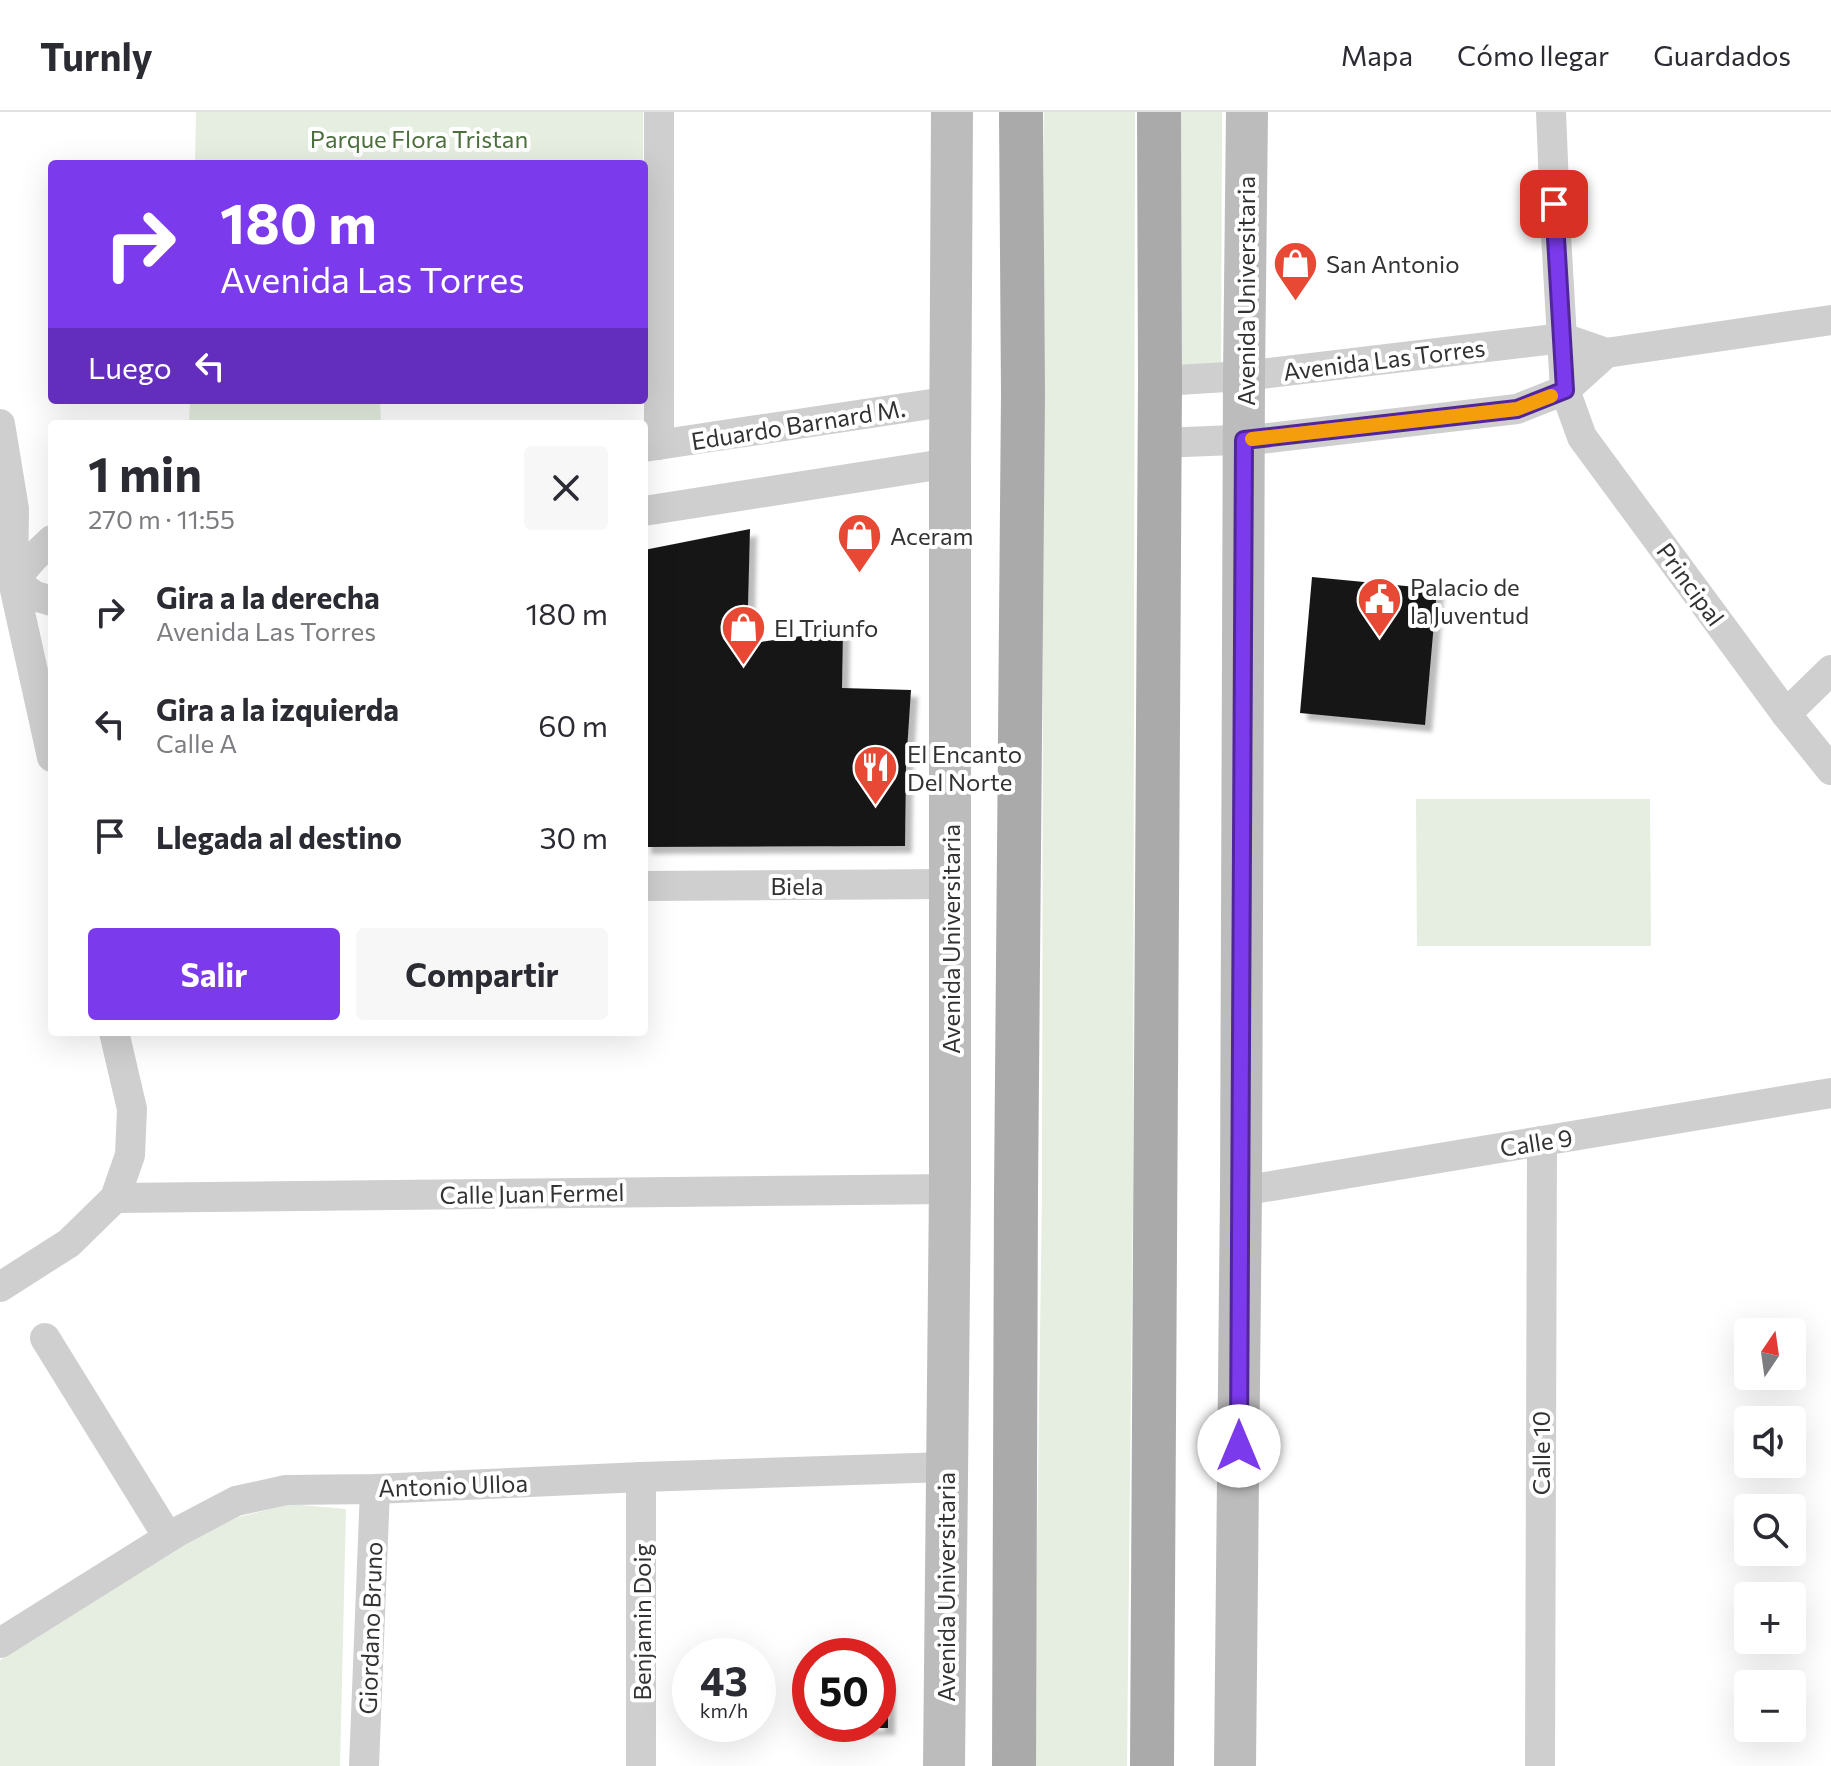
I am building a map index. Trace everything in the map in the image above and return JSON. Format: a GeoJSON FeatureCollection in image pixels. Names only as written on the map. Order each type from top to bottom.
{"type":"FeatureCollection","features":[{"type":"Feature","properties":{"kind":"main road","name":"Avenida Universitaria"},"geometry":{"type":"LineString","coordinates":[[944,1766],[950,1189],[952,112]]}},
{"type":"Feature","properties":{"kind":"main road"},"geometry":{"type":"LineString","coordinates":[[1014,1766],[1023,394],[1021,112]]}},
{"type":"Feature","properties":{"kind":"main road"},"geometry":{"type":"LineString","coordinates":[[1152,1766],[1159,112]]}},
{"type":"Feature","properties":{"kind":"main road","name":"Avenida Universitaria"},"geometry":{"type":"LineString","coordinates":[[1235,1766],[1247,112]]}},
{"type":"Feature","properties":{"kind":"street"},"geometry":{"type":"LineString","coordinates":[[651,446],[659,112]]}},
{"type":"Feature","properties":{"kind":"street","name":"Principal"},"geometry":{"type":"LineString","coordinates":[[1551,112],[1565,390],[1582,437],[1786,714],[1831,770]]}},
{"type":"Feature","properties":{"kind":"street","name":"Avenida Las Torres"},"geometry":{"type":"LineString","coordinates":[[1160,381],[1244,376],[1563,338],[1606,353],[1831,320]]}},
{"type":"Feature","properties":{"kind":"street"},"geometry":{"type":"LineString","coordinates":[[1159,443],[1244,440],[1517,409],[1565,390],[1606,353]]}},
{"type":"Feature","properties":{"kind":"street","name":"Eduardo Barnard M."},"geometry":{"type":"LineString","coordinates":[[651,446],[951,401]]}},
{"type":"Feature","properties":{"kind":"street"},"geometry":{"type":"LineString","coordinates":[[0,424],[14,509],[13,581],[48,739]]}},
{"type":"Feature","properties":{"kind":"street"},"geometry":{"type":"LineString","coordinates":[[648,510],[950,463]]}},
{"type":"Feature","properties":{"kind":"street"},"geometry":{"type":"LineString","coordinates":[[13,581],[48,544]]}},
{"type":"Feature","properties":{"kind":"street"},"geometry":{"type":"LineString","coordinates":[[13,581],[35,596],[48,600]]}},
{"type":"Feature","properties":{"kind":"street"},"geometry":{"type":"LineString","coordinates":[[1786,714],[1831,670]]}},
{"type":"Feature","properties":{"kind":"street","name":"Biela"},"geometry":{"type":"LineString","coordinates":[[648,886],[950,884]]}},
{"type":"Feature","properties":{"kind":"street"},"geometry":{"type":"LineString","coordinates":[[0,1287],[69,1243],[115,1198],[130,1155],[132,1109],[115,1036]]}},
{"type":"Feature","properties":{"kind":"street","name":"Calle 9"},"geometry":{"type":"LineString","coordinates":[[1241,1191],[1831,1093]]}},
{"type":"Feature","properties":{"kind":"street","name":"Calle 10"},"geometry":{"type":"LineString","coordinates":[[1540,1766],[1542,1141]]}},
{"type":"Feature","properties":{"kind":"street","name":"Calle Juan Fermel"},"geometry":{"type":"LineString","coordinates":[[115,1198],[950,1189]]}},
{"type":"Feature","properties":{"kind":"street"},"geometry":{"type":"LineString","coordinates":[[45,1338],[168,1537]]}},
{"type":"Feature","properties":{"kind":"street","name":"Antonio Ulloa"},"geometry":{"type":"LineString","coordinates":[[0,1643],[168,1537],[236,1501],[286,1490],[946,1467]]}},
{"type":"Feature","properties":{"kind":"street","name":"Benjamin Doig"},"geometry":{"type":"LineString","coordinates":[[641,1477],[641,1766]]}},
{"type":"Feature","properties":{"kind":"street","name":"Giordano Bruno"},"geometry":{"type":"LineString","coordinates":[[364,1766],[375,1489]]}},
{"type":"Feature","properties":{"kind":"green space","name":"Parque Flora Tristan"},"geometry":{"type":"Polygon","coordinates":[[[196,112],[643,112],[643,160],[195,160],[196,112]]]}},
{"type":"Feature","properties":{"kind":"green space"},"geometry":{"type":"Polygon","coordinates":[[[1044,112],[1135,112],[1133,1193],[1127,1766],[1034,1766],[1042,1193],[1044,112]]]}},
{"type":"Feature","properties":{"kind":"green space"},"geometry":{"type":"Polygon","coordinates":[[[1181,112],[1222,112],[1221,391],[1182,395],[1181,112]]]}},
{"type":"Feature","properties":{"kind":"green space"},"geometry":{"type":"Polygon","coordinates":[[[190,404],[380,404],[381,420],[189,420],[190,404]]]}},
{"type":"Feature","properties":{"kind":"green space"},"geometry":{"type":"Polygon","coordinates":[[[1416,799],[1650,799],[1651,946],[1417,946],[1416,799]]]}},
{"type":"Feature","properties":{"kind":"green space"},"geometry":{"type":"Polygon","coordinates":[[[290,1504],[346,1509],[340,1766],[0,1766],[0,1660],[179,1546],[239,1517],[290,1504]]]}},
{"type":"Feature","properties":{"kind":"building","name":"El Triunfo"},"geometry":{"type":"Polygon","coordinates":[[[750,529],[747,644],[843,630],[842,688],[911,690],[905,846],[648,847],[648,549],[750,529]]]}},
{"type":"Feature","properties":{"kind":"building"},"geometry":{"type":"Polygon","coordinates":[[[1312,577],[1437,589],[1425,725],[1300,713],[1312,577]]]}},
{"type":"Feature","properties":{"kind":"slow traffic"},"geometry":{"type":"LineString","coordinates":[[1252,439],[1517,409],[1551,396]]}},
{"type":"Feature","properties":{"kind":"place","name":"San Antonio"},"geometry":{"type":"Point","coordinates":[1295,302]}},
{"type":"Feature","properties":{"kind":"place","name":"Aceram"},"geometry":{"type":"Point","coordinates":[859,574]}},
{"type":"Feature","properties":{"kind":"place","name":"Palacio de la Juventud"},"geometry":{"type":"Point","coordinates":[1379,639]}},
{"type":"Feature","properties":{"kind":"place","name":"El Triunfo"},"geometry":{"type":"Point","coordinates":[743,666]}},
{"type":"Feature","properties":{"kind":"place","name":"El Encanto Del Norte"},"geometry":{"type":"Point","coordinates":[876,806]}},
{"type":"Feature","properties":{"kind":"route"},"geometry":{"type":"LineString","coordinates":[[1239,1446],[1244,440],[1517,409],[1565,390],[1554,204]]}}]}
